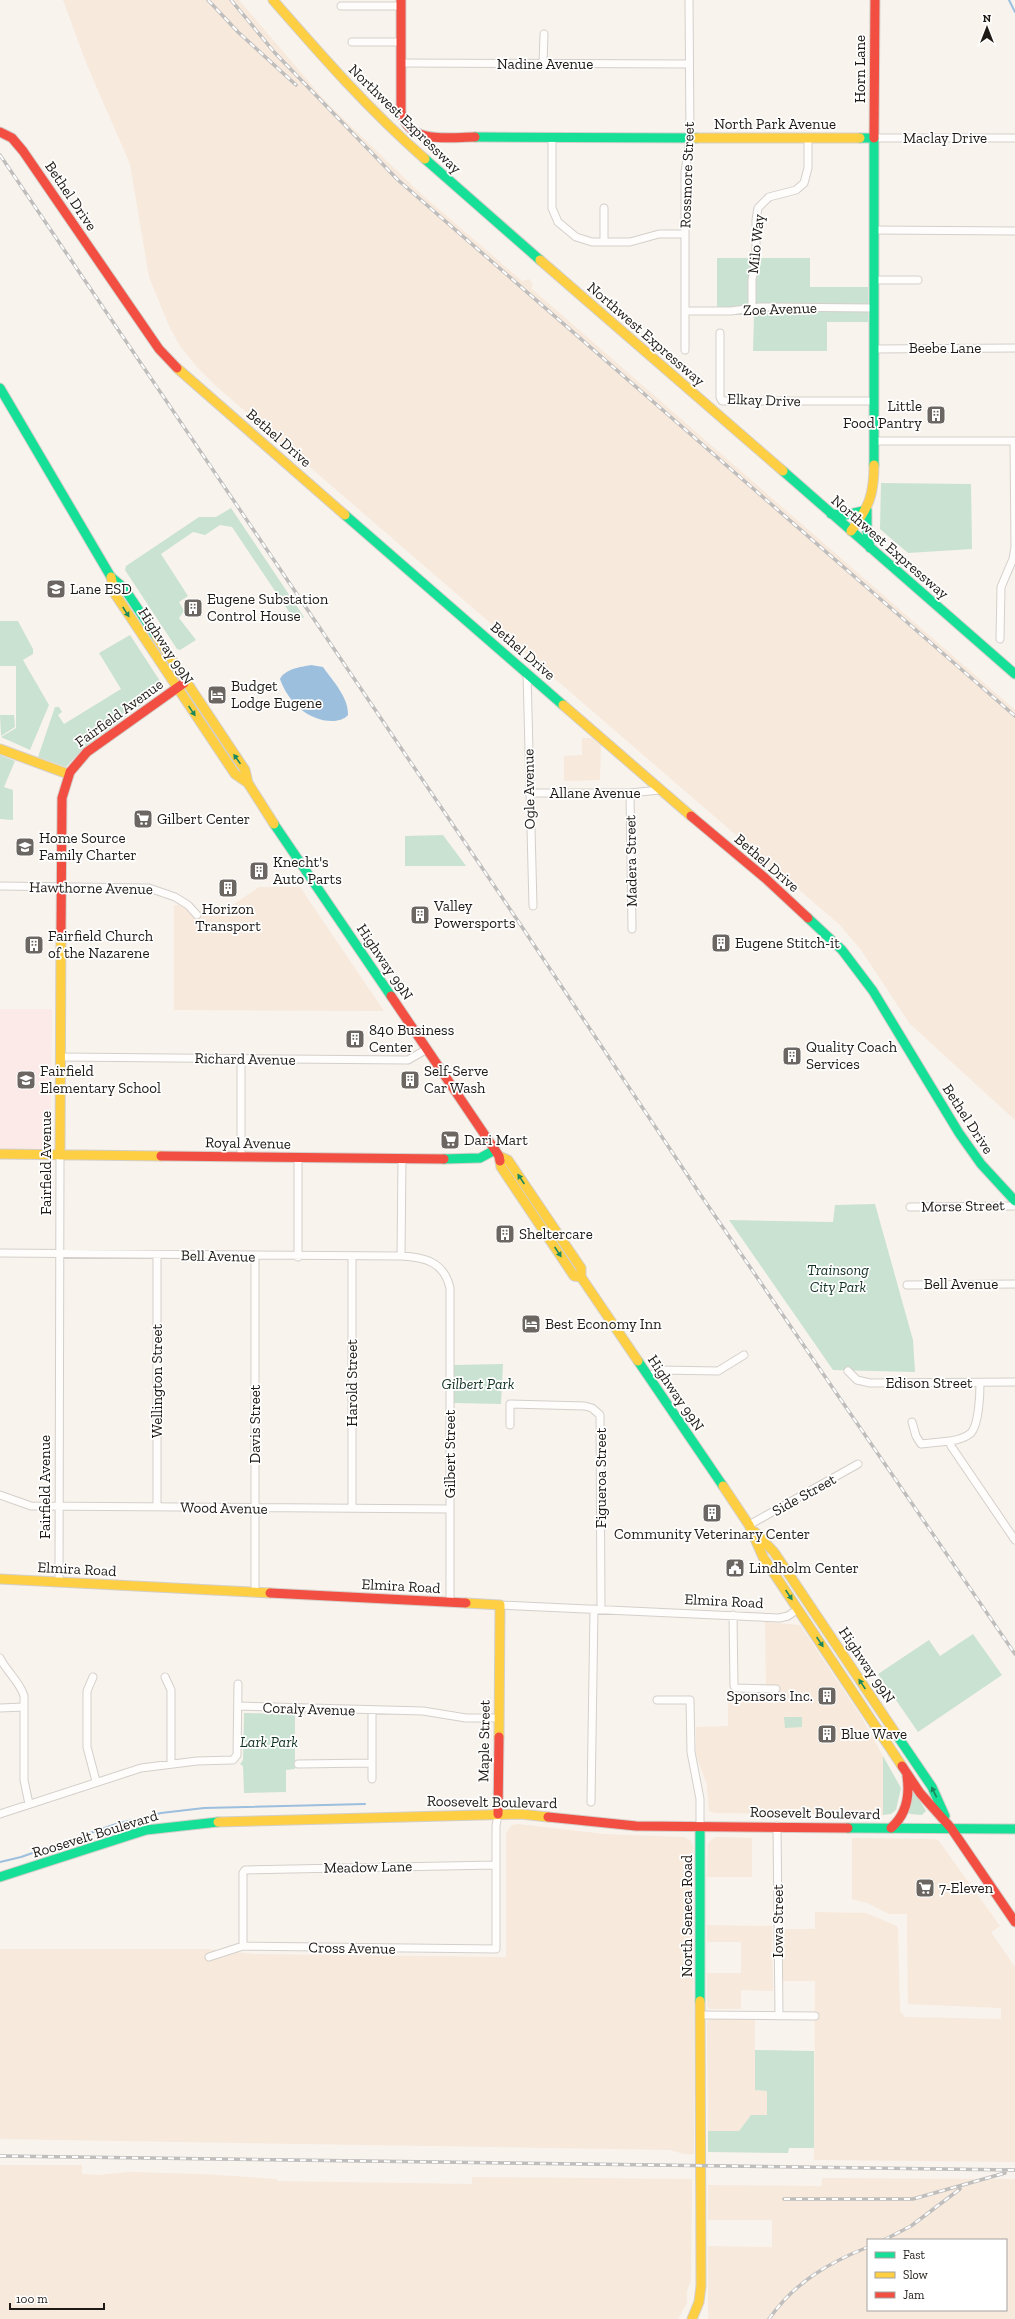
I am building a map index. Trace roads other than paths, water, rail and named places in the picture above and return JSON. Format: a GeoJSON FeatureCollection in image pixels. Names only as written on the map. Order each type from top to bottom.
{"type":"FeatureCollection","features":[{"type":"Feature","properties":{"kind":"main road","name":"Horn Lane"},"geometry":{"type":"LineString","coordinates":[[874,138],[875,0]]}},
{"type":"Feature","properties":{"kind":"main road","name":"Northwest Expressway"},"geometry":{"type":"LineString","coordinates":[[277,2],[329,64],[394,132],[1015,674]]}},
{"type":"Feature","properties":{"kind":"main road","name":"North Park Avenue"},"geometry":{"type":"LineString","coordinates":[[401,3],[401,112],[405,124],[413,133],[424,137],[874,138]]}},
{"type":"Feature","properties":{"kind":"main road","name":"Bethel Drive"},"geometry":{"type":"LineString","coordinates":[[0,132],[12,138],[23,151],[159,349],[181,372],[660,790],[765,878],[850,958],[959,1133],[981,1164],[1015,1201]]}},
{"type":"Feature","properties":{"kind":"main road"},"geometry":{"type":"LineString","coordinates":[[851,531],[867,510],[873,495],[875,348],[874,138]]}},
{"type":"Feature","properties":{"kind":"main road","name":"Highway 99N"},"geometry":{"type":"LineString","coordinates":[[0,388],[59,493],[111,577],[124,588],[245,770],[248,783],[497,1153],[500,1167],[574,1276],[581,1277],[749,1525],[774,1552],[932,1788],[950,1828]]}},
{"type":"Feature","properties":{"kind":"main road"},"geometry":{"type":"LineString","coordinates":[[831,514],[845,515],[867,510]]}},
{"type":"Feature","properties":{"kind":"main road"},"geometry":{"type":"LineString","coordinates":[[867,510],[867,531],[870,548]]}},
{"type":"Feature","properties":{"kind":"main road","name":"Highway 99N"},"geometry":{"type":"LineString","coordinates":[[111,577],[115,594],[177,688],[235,774],[248,783]]}},
{"type":"Feature","properties":{"kind":"main road","name":"Fairfield Avenue"},"geometry":{"type":"LineString","coordinates":[[60,1155],[62,798],[68,774],[76,762],[88,752],[186,682]]}},
{"type":"Feature","properties":{"kind":"main road"},"geometry":{"type":"LineString","coordinates":[[0,749],[68,774]]}},
{"type":"Feature","properties":{"kind":"main road","name":"Royal Avenue"},"geometry":{"type":"LineString","coordinates":[[0,1154],[473,1159],[497,1153]]}},
{"type":"Feature","properties":{"kind":"main road","name":"Highway 99N"},"geometry":{"type":"LineString","coordinates":[[749,1525],[763,1557],[920,1793],[950,1828],[1015,1922]]}},
{"type":"Feature","properties":{"kind":"main road","name":"Elmira Road"},"geometry":{"type":"LineString","coordinates":[[0,1579],[500,1605]]}},
{"type":"Feature","properties":{"kind":"main road","name":"Maple Street"},"geometry":{"type":"LineString","coordinates":[[498,1814],[500,1605]]}},
{"type":"Feature","properties":{"kind":"main road"},"geometry":{"type":"LineString","coordinates":[[891,1828],[902,1817],[908,1796],[909,1786],[905,1770]]}},
{"type":"Feature","properties":{"kind":"main road","name":"Roosevelt Boulevard"},"geometry":{"type":"LineString","coordinates":[[0,1877],[128,1835],[174,1824],[498,1814],[565,1817],[636,1826],[1015,1829]]}},
{"type":"Feature","properties":{"kind":"main road","name":"North Seneca Road"},"geometry":{"type":"LineString","coordinates":[[692,2319],[700,2296],[700,1827]]}},
{"type":"Feature","properties":{"kind":"street","name":"Rossmore Street"},"geometry":{"type":"LineString","coordinates":[[685,350],[685,172],[690,138],[689,0]]}},
{"type":"Feature","properties":{"kind":"street"},"geometry":{"type":"LineString","coordinates":[[341,6],[401,3]]}},
{"type":"Feature","properties":{"kind":"street"},"geometry":{"type":"LineString","coordinates":[[543,64],[544,34]]}},
{"type":"Feature","properties":{"kind":"street"},"geometry":{"type":"LineString","coordinates":[[352,42],[401,42]]}},
{"type":"Feature","properties":{"kind":"street","name":"Nadine Avenue"},"geometry":{"type":"LineString","coordinates":[[401,63],[689,64]]}},
{"type":"Feature","properties":{"kind":"street"},"geometry":{"type":"LineString","coordinates":[[552,138],[552,205],[555,216],[563,227],[579,239],[604,242],[630,242],[659,234],[685,234]]}},
{"type":"Feature","properties":{"kind":"street","name":"Milo Way"},"geometry":{"type":"LineString","coordinates":[[752,307],[752,280],[756,262],[756,220],[758,208],[770,197],[796,190],[804,183],[808,168],[808,138]]}},
{"type":"Feature","properties":{"kind":"street","name":"Maclay Drive"},"geometry":{"type":"LineString","coordinates":[[874,138],[1015,138]]}},
{"type":"Feature","properties":{"kind":"street"},"geometry":{"type":"LineString","coordinates":[[604,208],[604,242]]}},
{"type":"Feature","properties":{"kind":"street"},"geometry":{"type":"LineString","coordinates":[[875,230],[1015,231]]}},
{"type":"Feature","properties":{"kind":"street"},"geometry":{"type":"LineString","coordinates":[[874,280],[918,280]]}},
{"type":"Feature","properties":{"kind":"street","name":"Zoe Avenue"},"geometry":{"type":"LineString","coordinates":[[685,311],[731,311],[752,307],[874,308]]}},
{"type":"Feature","properties":{"kind":"street","name":"Elkay Drive"},"geometry":{"type":"LineString","coordinates":[[720,333],[720,397],[724,402],[874,401]]}},
{"type":"Feature","properties":{"kind":"street","name":"Beebe Lane"},"geometry":{"type":"LineString","coordinates":[[875,348],[1015,348]]}},
{"type":"Feature","properties":{"kind":"street"},"geometry":{"type":"LineString","coordinates":[[874,441],[1015,441],[1014,547],[1012,559],[1001,587],[1000,639]]}},
{"type":"Feature","properties":{"kind":"street","name":"Ogle Avenue"},"geometry":{"type":"LineString","coordinates":[[527,673],[533,906]]}},
{"type":"Feature","properties":{"kind":"street","name":"Allane Avenue"},"geometry":{"type":"LineString","coordinates":[[529,793],[630,793],[660,790]]}},
{"type":"Feature","properties":{"kind":"street","name":"Madera Street"},"geometry":{"type":"LineString","coordinates":[[630,793],[632,929]]}},
{"type":"Feature","properties":{"kind":"street","name":"Hawthorne Avenue"},"geometry":{"type":"LineString","coordinates":[[0,886],[158,890],[175,896],[188,905],[197,915]]}},
{"type":"Feature","properties":{"kind":"street","name":"Richard Avenue"},"geometry":{"type":"LineString","coordinates":[[60,1057],[408,1060],[427,1049]]}},
{"type":"Feature","properties":{"kind":"street"},"geometry":{"type":"LineString","coordinates":[[241,1059],[241,1157]]}},
{"type":"Feature","properties":{"kind":"street","name":"Fairfield Avenue"},"geometry":{"type":"LineString","coordinates":[[59,1582],[60,1155]]}},
{"type":"Feature","properties":{"kind":"street"},"geometry":{"type":"LineString","coordinates":[[298,1158],[298,1256]]}},
{"type":"Feature","properties":{"kind":"street"},"geometry":{"type":"LineString","coordinates":[[402,1158],[402,1256]]}},
{"type":"Feature","properties":{"kind":"street","name":"Morse Street"},"geometry":{"type":"LineString","coordinates":[[910,1207],[1015,1206]]}},
{"type":"Feature","properties":{"kind":"street","name":"Bell Avenue"},"geometry":{"type":"LineString","coordinates":[[0,1253],[402,1256],[419,1257],[436,1263]]}},
{"type":"Feature","properties":{"kind":"street","name":"Wellington Street"},"geometry":{"type":"LineString","coordinates":[[157,1255],[157,1507]]}},
{"type":"Feature","properties":{"kind":"street","name":"Davis Street"},"geometry":{"type":"LineString","coordinates":[[255,1256],[255,1592]]}},
{"type":"Feature","properties":{"kind":"street","name":"Harold Street"},"geometry":{"type":"LineString","coordinates":[[352,1256],[352,1508]]}},
{"type":"Feature","properties":{"kind":"street","name":"Gilbert Street"},"geometry":{"type":"LineString","coordinates":[[436,1263],[448,1279],[450,1288],[450,1602]]}},
{"type":"Feature","properties":{"kind":"street","name":"Bell Avenue"},"geometry":{"type":"LineString","coordinates":[[907,1285],[1015,1284]]}},
{"type":"Feature","properties":{"kind":"street"},"geometry":{"type":"LineString","coordinates":[[648,1377],[660,1370],[718,1371],[744,1355]]}},
{"type":"Feature","properties":{"kind":"street","name":"Edison Street"},"geometry":{"type":"LineString","coordinates":[[848,1371],[853,1378],[862,1382],[1015,1382]]}},
{"type":"Feature","properties":{"kind":"street"},"geometry":{"type":"LineString","coordinates":[[912,1422],[916,1436],[921,1444],[950,1441],[964,1437],[972,1431],[977,1414],[980,1382]]}},
{"type":"Feature","properties":{"kind":"street","name":"Figueroa Street"},"geometry":{"type":"LineString","coordinates":[[510,1425],[510,1404],[585,1406],[592,1408],[600,1415],[598,1609],[591,1802]]}},
{"type":"Feature","properties":{"kind":"street"},"geometry":{"type":"LineString","coordinates":[[950,1441],[953,1450],[1015,1540]]}},
{"type":"Feature","properties":{"kind":"street","name":"Side Street"},"geometry":{"type":"LineString","coordinates":[[749,1525],[858,1464]]}},
{"type":"Feature","properties":{"kind":"street","name":"Wood Avenue"},"geometry":{"type":"LineString","coordinates":[[0,1494],[31,1506],[450,1509]]}},
{"type":"Feature","properties":{"kind":"street","name":"Elmira Road"},"geometry":{"type":"LineString","coordinates":[[500,1605],[779,1618],[788,1616],[798,1609]]}},
{"type":"Feature","properties":{"kind":"street"},"geometry":{"type":"LineString","coordinates":[[733,1615],[734,1686],[736,1688],[776,1689]]}},
{"type":"Feature","properties":{"kind":"street"},"geometry":{"type":"LineString","coordinates":[[0,1658],[6,1669],[22,1689],[24,1707],[24,1780],[29,1804]]}},
{"type":"Feature","properties":{"kind":"street"},"geometry":{"type":"LineString","coordinates":[[93,1677],[87,1691],[87,1747],[96,1781]]}},
{"type":"Feature","properties":{"kind":"street"},"geometry":{"type":"LineString","coordinates":[[165,1677],[170,1690],[171,1763]]}},
{"type":"Feature","properties":{"kind":"street"},"geometry":{"type":"LineString","coordinates":[[0,1814],[133,1770],[171,1763],[228,1761],[236,1758],[238,1684]]}},
{"type":"Feature","properties":{"kind":"street","name":"North Seneca Road"},"geometry":{"type":"LineString","coordinates":[[657,1700],[690,1700],[691,1752],[700,1794],[700,1827]]}},
{"type":"Feature","properties":{"kind":"street","name":"Coraly Avenue"},"geometry":{"type":"LineString","coordinates":[[238,1706],[372,1711],[423,1711],[466,1718],[499,1718]]}},
{"type":"Feature","properties":{"kind":"street"},"geometry":{"type":"LineString","coordinates":[[0,1708],[24,1707]]}},
{"type":"Feature","properties":{"kind":"street"},"geometry":{"type":"LineString","coordinates":[[372,1711],[372,1779]]}},
{"type":"Feature","properties":{"kind":"street"},"geometry":{"type":"LineString","coordinates":[[298,1764],[372,1763]]}},
{"type":"Feature","properties":{"kind":"street","name":"Maple Street"},"geometry":{"type":"LineString","coordinates":[[496,1949],[496,1864],[498,1814]]}},
{"type":"Feature","properties":{"kind":"street","name":"Iowa Street"},"geometry":{"type":"LineString","coordinates":[[778,1826],[779,2016]]}},
{"type":"Feature","properties":{"kind":"street","name":"Meadow Lane"},"geometry":{"type":"LineString","coordinates":[[243,1946],[243,1873],[246,1869],[496,1864]]}},
{"type":"Feature","properties":{"kind":"street","name":"Cross Avenue"},"geometry":{"type":"LineString","coordinates":[[209,1957],[243,1946],[496,1949]]}},
{"type":"Feature","properties":{"kind":"street"},"geometry":{"type":"LineString","coordinates":[[701,2015],[815,2016]]}},
{"type":"Feature","properties":{"kind":"water"},"geometry":{"type":"Polygon","coordinates":[[[311,665],[323,667],[340,690],[348,709],[348,715],[345,718],[334,721],[316,718],[301,709],[288,695],[280,679],[282,676],[293,669],[311,665]]]}},
{"type":"Feature","properties":{"kind":"waterway"},"geometry":{"type":"LineString","coordinates":[[1009,0],[1015,12]]}},
{"type":"Feature","properties":{"kind":"waterway"},"geometry":{"type":"LineString","coordinates":[[0,1862],[21,1857],[116,1824],[161,1813],[204,1808],[365,1804]]}},
{"type":"Feature","properties":{"kind":"railway"},"geometry":{"type":"LineString","coordinates":[[208,0],[238,32],[296,85]]}},
{"type":"Feature","properties":{"kind":"railway"},"geometry":{"type":"LineString","coordinates":[[231,0],[275,53],[398,180],[1015,716]]}},
{"type":"Feature","properties":{"kind":"railway"},"geometry":{"type":"LineString","coordinates":[[0,155],[520,924],[700,1194],[1015,1654]]}},
{"type":"Feature","properties":{"kind":"railway"},"geometry":{"type":"LineString","coordinates":[[0,2156],[1015,2170]]}},
{"type":"Feature","properties":{"kind":"railway"},"geometry":{"type":"LineString","coordinates":[[784,2199],[913,2199],[1005,2173]]}},
{"type":"Feature","properties":{"kind":"railway"},"geometry":{"type":"LineString","coordinates":[[886,2239],[911,2226],[960,2189]]}},
{"type":"Feature","properties":{"kind":"railway"},"geometry":{"type":"LineString","coordinates":[[769,2319],[789,2295],[813,2276],[839,2260],[867,2247]]}},
{"type":"Feature","properties":{"kind":"place","name":"Little Food Pantry"},"geometry":{"type":"Point","coordinates":[936,415]}},
{"type":"Feature","properties":{"kind":"place","name":"Lane ESD"},"geometry":{"type":"Point","coordinates":[56,589]}},
{"type":"Feature","properties":{"kind":"place","name":"Eugene Substation Control House"},"geometry":{"type":"Point","coordinates":[193,608]}},
{"type":"Feature","properties":{"kind":"place","name":"Budget Lodge Eugene"},"geometry":{"type":"Point","coordinates":[217,695]}},
{"type":"Feature","properties":{"kind":"place","name":"Gilbert Center"},"geometry":{"type":"Point","coordinates":[143,819]}},
{"type":"Feature","properties":{"kind":"place","name":"Home Source Family Charter"},"geometry":{"type":"Point","coordinates":[25,847]}},
{"type":"Feature","properties":{"kind":"place","name":"Knecht's Auto Parts"},"geometry":{"type":"Point","coordinates":[259,871]}},
{"type":"Feature","properties":{"kind":"place","name":"Horizon Transport"},"geometry":{"type":"Point","coordinates":[228,888]}},
{"type":"Feature","properties":{"kind":"place","name":"Valley Powersports"},"geometry":{"type":"Point","coordinates":[420,915]}},
{"type":"Feature","properties":{"kind":"place","name":"Eugene Stitch-it"},"geometry":{"type":"Point","coordinates":[721,943]}},
{"type":"Feature","properties":{"kind":"place","name":"Fairfield Church of the Nazarene"},"geometry":{"type":"Point","coordinates":[34,945]}},
{"type":"Feature","properties":{"kind":"place","name":"840 Business Center"},"geometry":{"type":"Point","coordinates":[355,1039]}},
{"type":"Feature","properties":{"kind":"place","name":"Quality Coach Services"},"geometry":{"type":"Point","coordinates":[792,1056]}},
{"type":"Feature","properties":{"kind":"place","name":"Fairfield Elementary School"},"geometry":{"type":"Point","coordinates":[26,1080]}},
{"type":"Feature","properties":{"kind":"place","name":"Self-Serve Car Wash"},"geometry":{"type":"Point","coordinates":[410,1080]}},
{"type":"Feature","properties":{"kind":"place","name":"Dari Mart"},"geometry":{"type":"Point","coordinates":[450,1140]}},
{"type":"Feature","properties":{"kind":"place","name":"Sheltercare"},"geometry":{"type":"Point","coordinates":[505,1234]}},
{"type":"Feature","properties":{"kind":"place","name":"Best Economy Inn"},"geometry":{"type":"Point","coordinates":[531,1324]}},
{"type":"Feature","properties":{"kind":"place","name":"Community Veterinary Center"},"geometry":{"type":"Point","coordinates":[712,1513]}},
{"type":"Feature","properties":{"kind":"place","name":"Lindholm Center"},"geometry":{"type":"Point","coordinates":[735,1568]}},
{"type":"Feature","properties":{"kind":"place","name":"Sponsors Inc."},"geometry":{"type":"Point","coordinates":[827,1696]}},
{"type":"Feature","properties":{"kind":"place","name":"Blue Wave"},"geometry":{"type":"Point","coordinates":[827,1734]}},
{"type":"Feature","properties":{"kind":"place","name":"7-Eleven"},"geometry":{"type":"Point","coordinates":[925,1888]}},
{"type":"Feature","properties":{"kind":"park label","name":"Trainsong City Park"},"geometry":{"type":"Point","coordinates":[838,1278]}},
{"type":"Feature","properties":{"kind":"park label","name":"Gilbert Park"},"geometry":{"type":"Point","coordinates":[478,1384]}},
{"type":"Feature","properties":{"kind":"park label","name":"Lark Park"},"geometry":{"type":"Point","coordinates":[269,1742]}}]}
